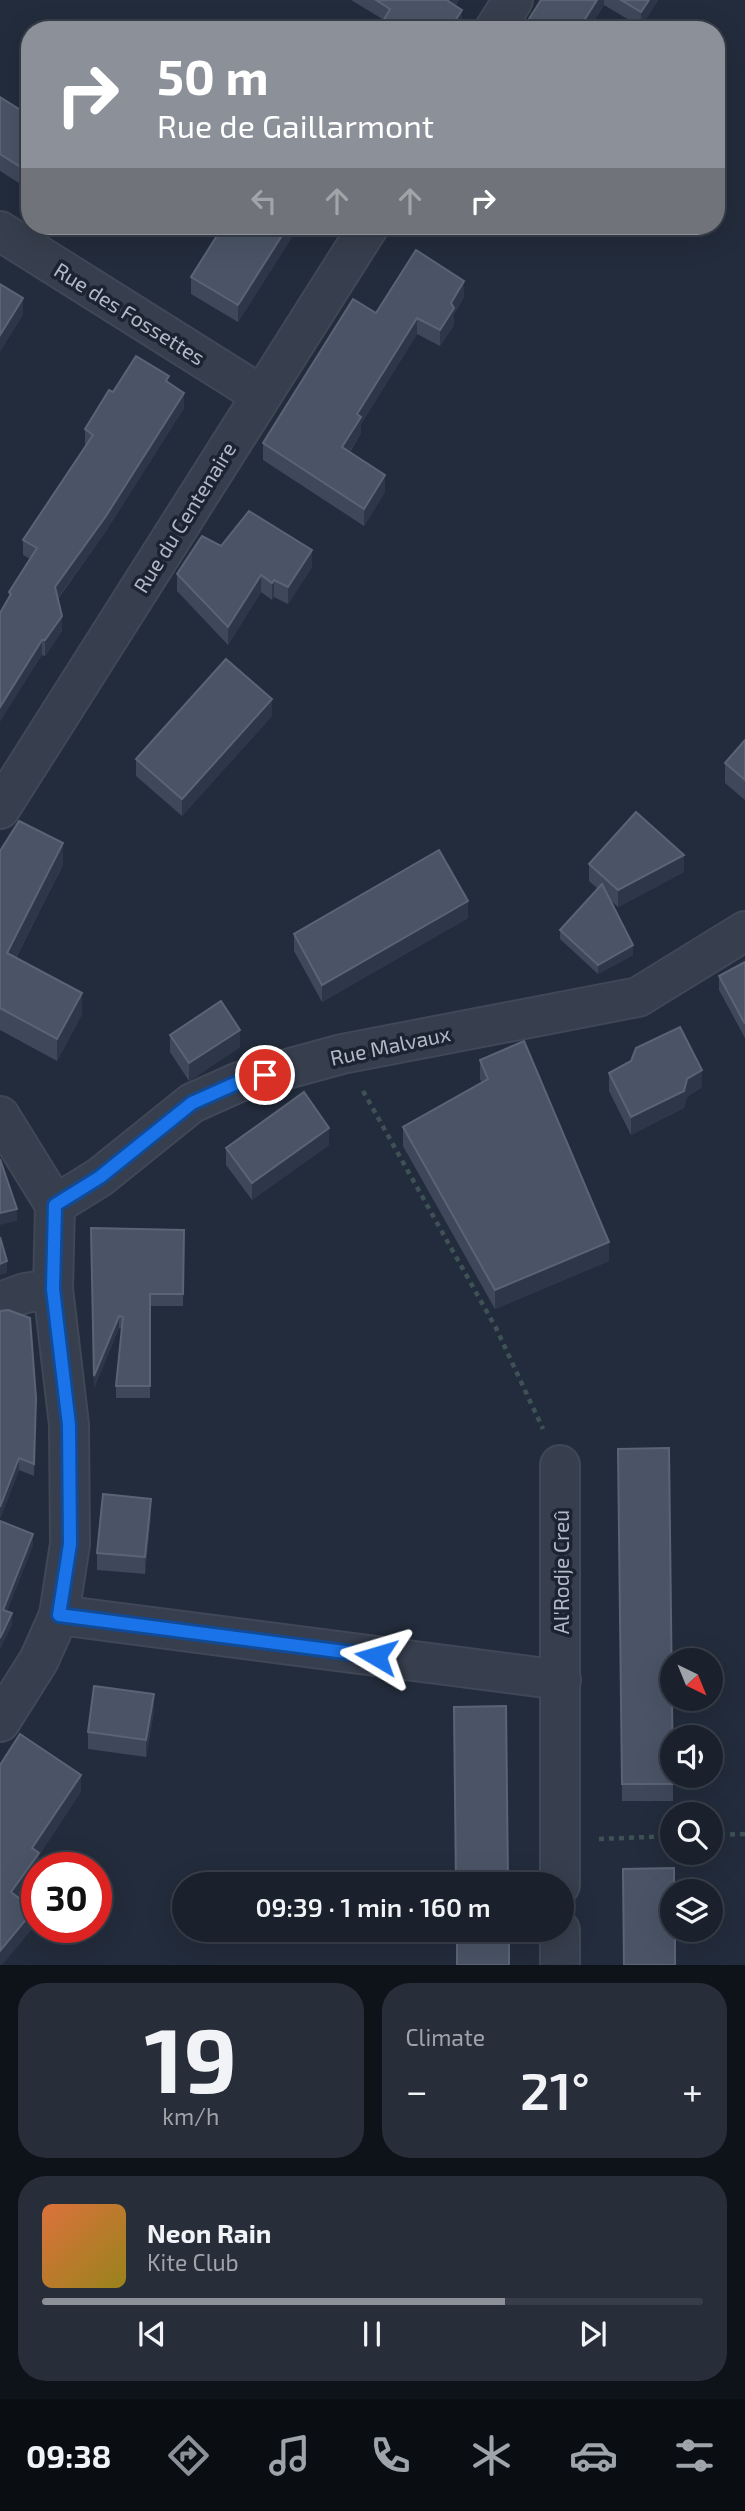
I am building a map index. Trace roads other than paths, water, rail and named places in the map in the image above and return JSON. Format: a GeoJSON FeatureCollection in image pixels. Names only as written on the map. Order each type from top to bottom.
{"type":"FeatureCollection","features":[{"type":"Feature","properties":{"kind":"street"},"geometry":{"type":"LineString","coordinates":[[500,21],[513,0]]}},
{"type":"Feature","properties":{"kind":"street","name":"Rue des Fossettes"},"geometry":{"type":"LineString","coordinates":[[0,231],[261,395]]}},
{"type":"Feature","properties":{"kind":"street","name":"Rue du Centenaire"},"geometry":{"type":"LineString","coordinates":[[0,809],[363,235]]}},
{"type":"Feature","properties":{"kind":"street","name":"Rue Malvaux"},"geometry":{"type":"LineString","coordinates":[[55,1205],[100,1177],[192,1103],[239,1082],[342,1054],[638,997],[745,931]]}},
{"type":"Feature","properties":{"kind":"street"},"geometry":{"type":"LineString","coordinates":[[0,1116],[55,1205],[53,1289],[69,1425],[70,1544],[59,1615],[39,1660],[0,1723]]}},
{"type":"Feature","properties":{"kind":"street"},"geometry":{"type":"LineString","coordinates":[[0,1301],[25,1293],[53,1289]]}},
{"type":"Feature","properties":{"kind":"street","name":"Al'Rodje Creû"},"geometry":{"type":"LineString","coordinates":[[560,1465],[560,1872]]}},
{"type":"Feature","properties":{"kind":"street"},"geometry":{"type":"LineString","coordinates":[[59,1615],[561,1680]]}},
{"type":"Feature","properties":{"kind":"street"},"geometry":{"type":"LineString","coordinates":[[560,1942],[560,1965]]}}]}
